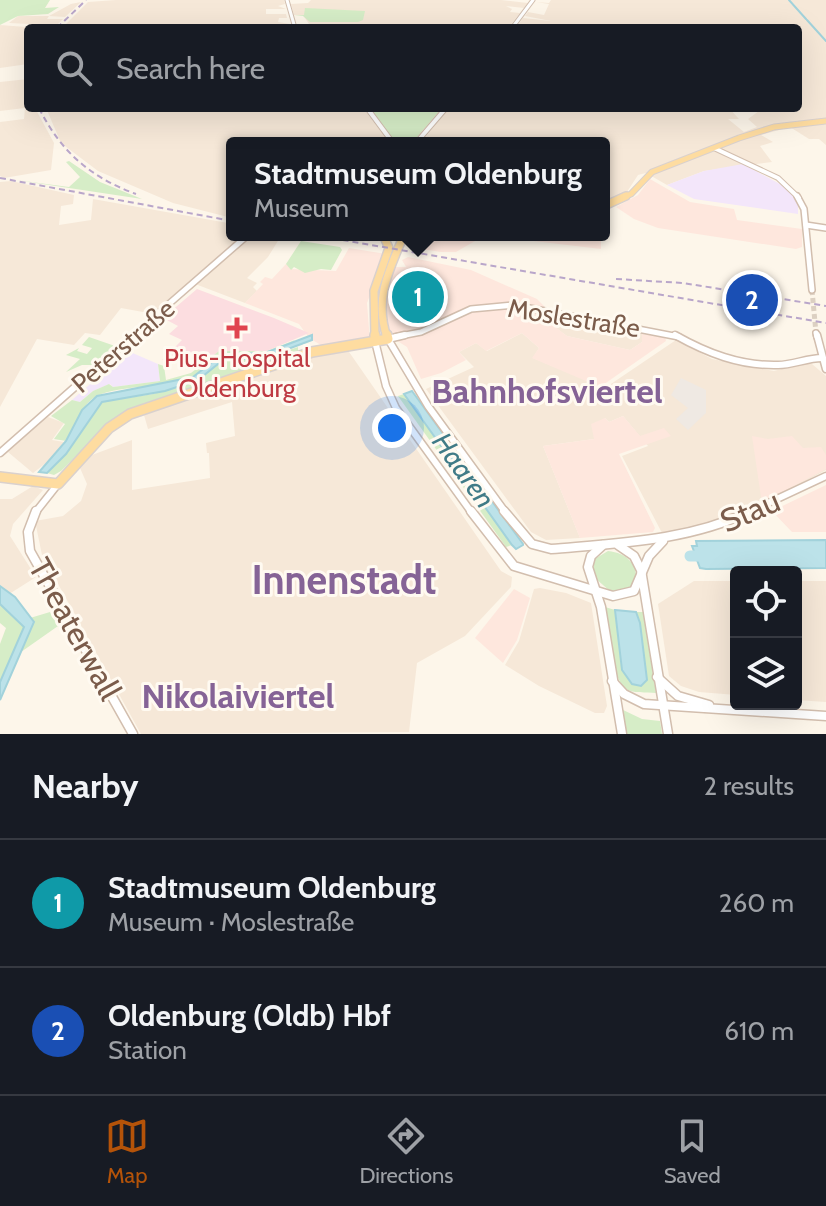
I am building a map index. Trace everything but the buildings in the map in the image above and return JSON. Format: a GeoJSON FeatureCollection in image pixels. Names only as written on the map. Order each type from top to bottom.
{"type":"FeatureCollection","features":[{"type":"Feature","properties":{"kind":"main road"},"geometry":{"type":"LineString","coordinates":[[610,203],[631,194],[643,178],[714,148],[774,127],[826,121]]}},
{"type":"Feature","properties":{"kind":"main road"},"geometry":{"type":"LineString","coordinates":[[375,341],[374,291],[389,248],[386,241]]}},
{"type":"Feature","properties":{"kind":"main road"},"geometry":{"type":"LineString","coordinates":[[0,477],[58,484],[112,425],[130,414],[319,350],[388,339],[383,317],[382,285],[401,241]]}},
{"type":"Feature","properties":{"kind":"street"},"geometry":{"type":"LineString","coordinates":[[287,0],[294,24]]}},
{"type":"Feature","properties":{"kind":"street"},"geometry":{"type":"LineString","coordinates":[[515,24],[533,0]]}},
{"type":"Feature","properties":{"kind":"street"},"geometry":{"type":"LineString","coordinates":[[370,112],[389,137]]}},
{"type":"Feature","properties":{"kind":"street"},"geometry":{"type":"LineString","coordinates":[[421,137],[443,112]]}},
{"type":"Feature","properties":{"kind":"street"},"geometry":{"type":"LineString","coordinates":[[714,148],[790,188],[804,205],[812,290]]}},
{"type":"Feature","properties":{"kind":"street"},"geometry":{"type":"LineString","coordinates":[[806,225],[826,228]]}},
{"type":"Feature","properties":{"kind":"street","name":"Peterstraße"},"geometry":{"type":"LineString","coordinates":[[0,453],[243,241]]}},
{"type":"Feature","properties":{"kind":"street","name":"Moslestraße"},"geometry":{"type":"LineString","coordinates":[[388,339],[421,332],[471,309],[502,305],[536,308],[669,334],[712,355],[761,364],[779,366],[799,359],[822,358]]}},
{"type":"Feature","properties":{"kind":"street"},"geometry":{"type":"LineString","coordinates":[[816,333],[826,369]]}},
{"type":"Feature","properties":{"kind":"street","name":"Stau"},"geometry":{"type":"LineString","coordinates":[[388,339],[415,387],[521,534],[532,544],[546,549],[670,538],[720,526],[826,476]]}},
{"type":"Feature","properties":{"kind":"street"},"geometry":{"type":"LineString","coordinates":[[375,341],[386,386],[396,408],[505,558],[524,571],[626,596],[638,589],[652,548],[670,538]]}},
{"type":"Feature","properties":{"kind":"street","name":"Theaterwall"},"geometry":{"type":"LineString","coordinates":[[58,484],[30,520],[26,538],[30,551],[133,734]]}},
{"type":"Feature","properties":{"kind":"street"},"geometry":{"type":"LineString","coordinates":[[614,544],[636,558],[643,579],[668,734]]}},
{"type":"Feature","properties":{"kind":"street"},"geometry":{"type":"LineString","coordinates":[[603,545],[588,563],[596,590],[622,734]]}},
{"type":"Feature","properties":{"kind":"street"},"geometry":{"type":"LineString","coordinates":[[657,677],[678,696],[712,706]]}},
{"type":"Feature","properties":{"kind":"street"},"geometry":{"type":"LineString","coordinates":[[612,681],[632,699],[662,706],[712,706],[826,716]]}},
{"type":"Feature","properties":{"kind":"shaded area"},"geometry":{"type":"Polygon","coordinates":[[[284,0],[285,4],[278,6],[286,9],[266,9],[266,14],[286,14],[287,18],[279,18],[278,22],[290,24],[66,24],[88,2],[284,0]]]}},
{"type":"Feature","properties":{"kind":"shaded area"},"geometry":{"type":"Polygon","coordinates":[[[311,0],[501,0],[528,3],[524,8],[506,6],[512,9],[510,12],[520,13],[511,24],[309,24],[303,15],[294,15],[291,4],[311,0]]]}},
{"type":"Feature","properties":{"kind":"shaded area"},"geometry":{"type":"Polygon","coordinates":[[[551,0],[826,0],[826,145],[790,127],[761,135],[773,142],[760,146],[772,162],[704,171],[667,185],[646,173],[638,175],[625,195],[610,200],[610,137],[426,137],[446,112],[733,112],[739,119],[728,119],[744,132],[757,127],[748,119],[758,112],[802,112],[802,24],[519,24],[523,18],[551,21],[525,16],[528,12],[544,15],[549,4],[536,2],[549,3],[551,0]]]}},
{"type":"Feature","properties":{"kind":"shaded area"},"geometry":{"type":"Polygon","coordinates":[[[81,2],[65,17],[49,16],[71,4],[81,2]]]}},
{"type":"Feature","properties":{"kind":"shaded area"},"geometry":{"type":"Polygon","coordinates":[[[18,16],[63,19],[58,24],[9,23],[18,16]]]}},
{"type":"Feature","properties":{"kind":"shaded area"},"geometry":{"type":"Polygon","coordinates":[[[0,25],[24,27],[24,65],[0,68],[0,25]]]}},
{"type":"Feature","properties":{"kind":"shaded area"},"geometry":{"type":"Polygon","coordinates":[[[24,79],[24,108],[0,111],[0,82],[24,79]]]}},
{"type":"Feature","properties":{"kind":"shaded area"},"geometry":{"type":"Polygon","coordinates":[[[25,112],[37,112],[54,143],[51,170],[4,178],[0,176],[0,122],[24,119],[25,112]]]}},
{"type":"Feature","properties":{"kind":"shaded area"},"geometry":{"type":"Polygon","coordinates":[[[48,112],[366,112],[385,137],[226,137],[226,216],[173,203],[98,171],[61,143],[48,112]]]}},
{"type":"Feature","properties":{"kind":"shaded area"},"geometry":{"type":"Polygon","coordinates":[[[743,164],[787,188],[798,203],[798,214],[694,199],[667,185],[704,171],[743,164]]]}},
{"type":"Feature","properties":{"kind":"shaded area"},"geometry":{"type":"Polygon","coordinates":[[[650,179],[690,202],[734,209],[737,220],[802,229],[802,247],[796,249],[658,228],[634,219],[616,207],[638,195],[650,179]]]}},
{"type":"Feature","properties":{"kind":"shaded area"},"geometry":{"type":"Polygon","coordinates":[[[11,181],[74,195],[73,204],[61,206],[59,225],[91,220],[93,199],[226,223],[226,241],[278,241],[268,257],[247,278],[257,283],[253,287],[257,291],[245,303],[190,282],[154,314],[121,308],[100,335],[85,333],[74,345],[37,339],[0,407],[0,182],[11,181]]]}},
{"type":"Feature","properties":{"kind":"shaded area"},"geometry":{"type":"Polygon","coordinates":[[[475,241],[456,252],[422,249],[412,242],[475,241]]]}},
{"type":"Feature","properties":{"kind":"shaded area"},"geometry":{"type":"Polygon","coordinates":[[[533,241],[601,241],[601,249],[533,241]]]}},
{"type":"Feature","properties":{"kind":"shaded area"},"geometry":{"type":"Polygon","coordinates":[[[349,248],[386,254],[367,303],[370,342],[326,348],[309,338],[299,324],[245,303],[263,284],[260,282],[265,277],[272,279],[286,264],[291,269],[336,271],[349,248]]]}},
{"type":"Feature","properties":{"kind":"shaded area"},"geometry":{"type":"Polygon","coordinates":[[[408,257],[471,270],[537,299],[556,318],[550,323],[567,336],[630,350],[642,342],[642,334],[665,337],[666,341],[600,387],[532,358],[539,348],[522,333],[486,351],[476,343],[459,352],[466,360],[421,379],[407,347],[386,334],[383,317],[388,267],[406,267],[402,260],[408,257]]]}},
{"type":"Feature","properties":{"kind":"shaded area","name":"Pius-Hospital Oldenburg"},"geometry":{"type":"Polygon","coordinates":[[[197,289],[309,333],[267,351],[219,351],[201,366],[162,360],[182,340],[169,334],[178,326],[163,318],[197,289]]]}},
{"type":"Feature","properties":{"kind":"shaded area"},"geometry":{"type":"Polygon","coordinates":[[[560,318],[642,334],[642,342],[630,350],[567,336],[549,323],[560,318]]]}},
{"type":"Feature","properties":{"kind":"shaded area"},"geometry":{"type":"Polygon","coordinates":[[[522,333],[539,348],[533,358],[605,388],[676,340],[712,359],[774,371],[804,363],[812,364],[826,376],[826,470],[758,507],[710,524],[662,533],[622,456],[648,446],[623,416],[609,422],[605,418],[594,439],[543,446],[580,538],[546,540],[531,532],[426,389],[474,367],[459,352],[476,343],[487,351],[522,333]]]}},
{"type":"Feature","properties":{"kind":"shaded area"},"geometry":{"type":"Polygon","coordinates":[[[347,349],[501,571],[512,577],[511,587],[465,636],[417,663],[409,732],[141,734],[42,555],[35,521],[63,516],[81,501],[87,484],[80,468],[92,455],[132,440],[132,490],[210,478],[206,443],[235,436],[232,402],[148,429],[144,415],[320,353],[347,349]]]}},
{"type":"Feature","properties":{"kind":"shaded area"},"geometry":{"type":"Polygon","coordinates":[[[128,351],[158,364],[160,381],[113,387],[110,384],[93,391],[80,402],[72,400],[128,351]]]}},
{"type":"Feature","properties":{"kind":"shaded area"},"geometry":{"type":"Polygon","coordinates":[[[681,378],[706,390],[706,413],[688,430],[676,419],[688,408],[671,395],[681,378]]]}},
{"type":"Feature","properties":{"kind":"shaded area"},"geometry":{"type":"Polygon","coordinates":[[[623,416],[640,436],[664,428],[671,436],[619,454],[655,528],[653,532],[580,538],[543,446],[594,439],[591,424],[605,418],[609,422],[623,416]]]}},
{"type":"Feature","properties":{"kind":"shaded area"},"geometry":{"type":"Polygon","coordinates":[[[48,417],[64,423],[52,440],[64,442],[51,459],[33,473],[8,452],[48,417]]]}},
{"type":"Feature","properties":{"kind":"shaded area"},"geometry":{"type":"Polygon","coordinates":[[[752,436],[768,439],[792,436],[803,448],[821,447],[826,455],[826,469],[765,501],[761,497],[752,436]]]}},
{"type":"Feature","properties":{"kind":"shaded area"},"geometry":{"type":"Polygon","coordinates":[[[826,485],[826,532],[792,532],[772,511],[826,485]]]}},
{"type":"Feature","properties":{"kind":"shaded area"},"geometry":{"type":"Polygon","coordinates":[[[33,486],[43,490],[13,524],[10,536],[36,577],[6,596],[0,592],[0,499],[12,499],[33,486]]]}},
{"type":"Feature","properties":{"kind":"shaded area"},"geometry":{"type":"Polygon","coordinates":[[[694,581],[730,581],[730,695],[699,692],[681,686],[669,676],[658,604],[694,581]]]}},
{"type":"Feature","properties":{"kind":"shaded area"},"geometry":{"type":"Polygon","coordinates":[[[802,581],[826,581],[826,702],[802,700],[802,581]]]}},
{"type":"Feature","properties":{"kind":"shaded area"},"geometry":{"type":"Polygon","coordinates":[[[514,589],[530,598],[517,640],[503,663],[475,638],[514,589]]]}},
{"type":"Feature","properties":{"kind":"shaded area"},"geometry":{"type":"Polygon","coordinates":[[[534,589],[566,593],[591,603],[607,706],[604,713],[595,713],[539,686],[505,665],[519,641],[534,589]]]}},
{"type":"Feature","properties":{"kind":"green space"},"geometry":{"type":"Polygon","coordinates":[[[0,0],[50,0],[45,8],[59,7],[48,14],[18,16],[0,25],[0,0]]]}},
{"type":"Feature","properties":{"kind":"green space"},"geometry":{"type":"Polygon","coordinates":[[[305,8],[365,11],[363,20],[358,22],[310,22],[303,16],[294,16],[304,15],[305,8]]]}},
{"type":"Feature","properties":{"kind":"green space"},"geometry":{"type":"Polygon","coordinates":[[[373,112],[439,112],[417,137],[392,137],[373,112]]]}},
{"type":"Feature","properties":{"kind":"green space"},"geometry":{"type":"Polygon","coordinates":[[[66,162],[100,182],[142,199],[16,180],[69,187],[80,177],[66,162]]]}},
{"type":"Feature","properties":{"kind":"green space"},"geometry":{"type":"Polygon","coordinates":[[[301,241],[340,247],[342,250],[331,270],[305,273],[294,267],[291,270],[286,264],[301,241]]]}},
{"type":"Feature","properties":{"kind":"green space"},"geometry":{"type":"Polygon","coordinates":[[[89,337],[115,346],[93,365],[82,365],[66,372],[80,359],[66,355],[79,348],[77,351],[87,354],[92,348],[82,345],[89,337]]]}},
{"type":"Feature","properties":{"kind":"green space"},"geometry":{"type":"Polygon","coordinates":[[[295,340],[272,351],[220,355],[195,376],[184,380],[101,394],[84,408],[66,441],[54,439],[65,424],[51,416],[72,400],[80,402],[93,391],[109,384],[113,387],[160,381],[158,364],[164,366],[166,380],[191,373],[219,351],[267,351],[295,340]]]}},
{"type":"Feature","properties":{"kind":"green space"},"geometry":{"type":"Polygon","coordinates":[[[298,347],[298,352],[110,423],[61,471],[54,475],[47,473],[66,454],[102,402],[153,394],[195,381],[223,359],[264,358],[298,347]]]}},
{"type":"Feature","properties":{"kind":"green space"},"geometry":{"type":"Polygon","coordinates":[[[404,394],[512,545],[506,547],[398,396],[404,394]]]}},
{"type":"Feature","properties":{"kind":"green space"},"geometry":{"type":"Polygon","coordinates":[[[608,551],[621,554],[633,565],[636,583],[627,592],[611,592],[595,578],[593,560],[608,551]]]}},
{"type":"Feature","properties":{"kind":"green space"},"geometry":{"type":"Polygon","coordinates":[[[0,604],[24,627],[0,682],[0,644],[6,628],[0,623],[0,604]]]}},
{"type":"Feature","properties":{"kind":"green space"},"geometry":{"type":"Polygon","coordinates":[[[605,607],[615,610],[621,664],[637,619],[636,612],[643,612],[656,693],[632,691],[620,682],[613,662],[605,607]]]}},
{"type":"Feature","properties":{"kind":"green space"},"geometry":{"type":"Polygon","coordinates":[[[50,612],[58,626],[21,652],[34,622],[30,618],[50,612]]]}},
{"type":"Feature","properties":{"kind":"green space"},"geometry":{"type":"Polygon","coordinates":[[[621,709],[642,719],[660,721],[662,734],[625,734],[621,709]]]}},
{"type":"Feature","properties":{"kind":"water"},"geometry":{"type":"Polygon","coordinates":[[[312,335],[312,340],[264,358],[223,360],[198,380],[165,391],[102,402],[66,454],[47,473],[39,472],[66,441],[82,410],[97,396],[193,377],[222,354],[265,353],[312,335]]]}},
{"type":"Feature","properties":{"kind":"water"},"geometry":{"type":"Polygon","coordinates":[[[412,391],[523,545],[516,549],[512,545],[404,394],[412,391]]]}},
{"type":"Feature","properties":{"kind":"water"},"geometry":{"type":"Polygon","coordinates":[[[826,540],[826,568],[700,568],[697,560],[702,559],[700,554],[695,554],[692,546],[697,546],[696,541],[826,540]]]}},
{"type":"Feature","properties":{"kind":"water"},"geometry":{"type":"Polygon","coordinates":[[[0,586],[15,597],[34,622],[0,700],[0,682],[24,627],[0,604],[0,586]]]}},
{"type":"Feature","properties":{"kind":"water"},"geometry":{"type":"Polygon","coordinates":[[[615,610],[636,612],[640,623],[647,680],[641,686],[632,684],[622,670],[615,610]]]}},
{"type":"Feature","properties":{"kind":"waterway"},"geometry":{"type":"LineString","coordinates":[[789,0],[806,19]]}},
{"type":"Feature","properties":{"kind":"waterway"},"geometry":{"type":"LineString","coordinates":[[807,20],[826,41]]}},
{"type":"Feature","properties":{"kind":"waterway","name":"Haaren"},"geometry":{"type":"LineString","coordinates":[[690,556],[709,556]]}},
{"type":"Feature","properties":{"kind":"tunnel"},"geometry":{"type":"LineString","coordinates":[[812,290],[816,333]]}},
{"type":"Feature","properties":{"kind":"railway"},"geometry":{"type":"LineString","coordinates":[[61,24],[86,0]]}},
{"type":"Feature","properties":{"kind":"railway"},"geometry":{"type":"LineString","coordinates":[[41,112],[57,138],[78,161],[105,180],[136,194]]}},
{"type":"Feature","properties":{"kind":"railway"},"geometry":{"type":"LineString","coordinates":[[0,178],[226,220]]}},
{"type":"Feature","properties":{"kind":"railway"},"geometry":{"type":"LineString","coordinates":[[348,241],[826,323]]}},
{"type":"Feature","properties":{"kind":"railway"},"geometry":{"type":"LineString","coordinates":[[616,279],[683,283],[826,306]]}},
{"type":"Feature","properties":{"kind":"place","name":"Stadtmuseum Oldenburg"},"geometry":{"type":"Point","coordinates":[418,297]}},
{"type":"Feature","properties":{"kind":"place","name":"Oldenburg (Oldb) Hbf"},"geometry":{"type":"Point","coordinates":[752,300]}},
{"type":"Feature","properties":{"kind":"place","name":"Pius-Hospital Oldenburg"},"geometry":{"type":"Point","coordinates":[237,328]}},
{"type":"Feature","properties":{"kind":"district","name":"Bahnhofsviertel"},"geometry":{"type":"Point","coordinates":[547,391]}},
{"type":"Feature","properties":{"kind":"district","name":"Innenstadt"},"geometry":{"type":"Point","coordinates":[344,580]}},
{"type":"Feature","properties":{"kind":"district","name":"Nikolaiviertel"},"geometry":{"type":"Point","coordinates":[238,696]}}]}
